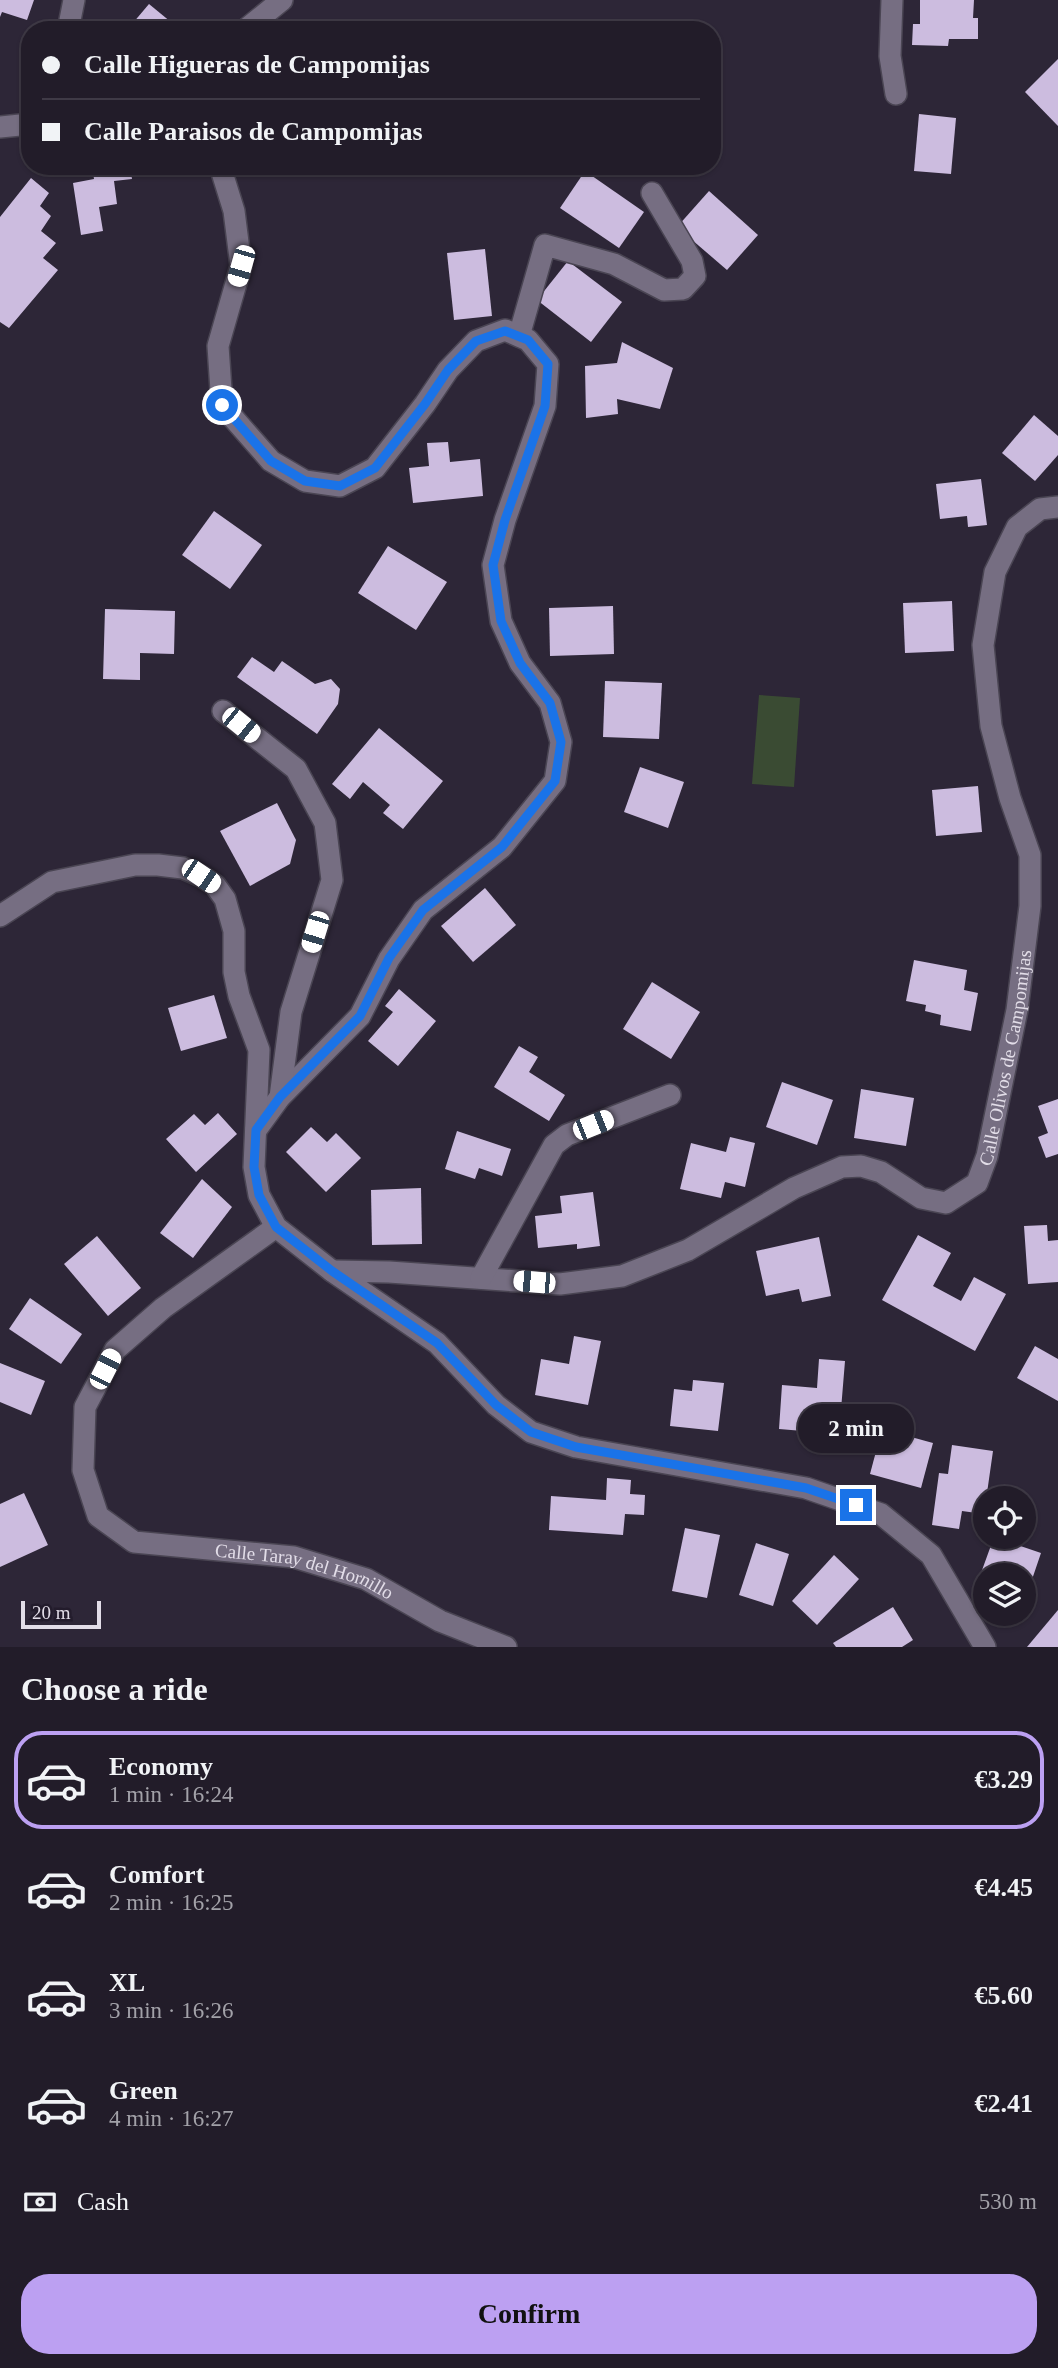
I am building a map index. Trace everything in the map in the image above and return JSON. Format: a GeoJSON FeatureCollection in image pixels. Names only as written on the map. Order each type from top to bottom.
{"type":"FeatureCollection","features":[{"type":"Feature","properties":{"kind":"street"},"geometry":{"type":"LineString","coordinates":[[70,21],[74,0]]}},
{"type":"Feature","properties":{"kind":"street"},"geometry":{"type":"LineString","coordinates":[[256,21],[282,0]]}},
{"type":"Feature","properties":{"kind":"street"},"geometry":{"type":"LineString","coordinates":[[892,0],[890,56],[896,94]]}},
{"type":"Feature","properties":{"kind":"street"},"geometry":{"type":"LineString","coordinates":[[0,127],[21,125]]}},
{"type":"Feature","properties":{"kind":"street"},"geometry":{"type":"LineString","coordinates":[[223,175],[234,211],[241,266],[218,346],[222,405],[271,461],[305,481],[340,486],[375,468],[448,370],[476,341],[505,331],[528,340],[548,364],[545,406],[505,520],[493,565],[501,621],[520,663],[550,703],[561,742],[555,781],[502,847],[423,910],[389,958],[360,1016],[280,1097],[256,1130]]}},
{"type":"Feature","properties":{"kind":"street"},"geometry":{"type":"LineString","coordinates":[[519,336],[545,245],[614,264],[664,290],[683,289],[695,276],[692,261],[652,193]]}},
{"type":"Feature","properties":{"kind":"street","name":"Calle Olivos de Campomijas"},"geometry":{"type":"LineString","coordinates":[[332,1271],[389,1272],[560,1284],[622,1276],[688,1250],[794,1188],[842,1167],[861,1166],[881,1172],[921,1198],[946,1203],[977,1183],[987,1156],[1017,1010],[1030,906],[1030,855],[1010,798],[991,726],[983,645],[995,572],[1017,527],[1040,509],[1058,507]]}},
{"type":"Feature","properties":{"kind":"street"},"geometry":{"type":"LineString","coordinates":[[223,710],[296,769],[325,823],[332,880],[291,1012],[280,1097]]}},
{"type":"Feature","properties":{"kind":"street"},"geometry":{"type":"LineString","coordinates":[[0,916],[52,881],[135,865],[158,864],[183,869],[215,885],[226,899],[234,931],[234,972],[239,996],[259,1050],[254,1167],[259,1195],[276,1227],[332,1271],[437,1343],[496,1405],[531,1432],[576,1447],[806,1488],[881,1514],[931,1555],[985,1647]]}},
{"type":"Feature","properties":{"kind":"street"},"geometry":{"type":"LineString","coordinates":[[481,1278],[554,1145],[567,1135],[670,1095]]}},
{"type":"Feature","properties":{"kind":"street","name":"Calle Taray del Hornillo"},"geometry":{"type":"LineString","coordinates":[[276,1227],[163,1308],[115,1350],[85,1407],[83,1470],[97,1516],[134,1542],[294,1557],[366,1579],[440,1622],[506,1647]]}},
{"type":"Feature","properties":{"kind":"green space"},"geometry":{"type":"Polygon","coordinates":[[[759,695],[800,698],[794,787],[752,784],[759,695]]]}},
{"type":"Feature","properties":{"kind":"building"},"geometry":{"type":"Polygon","coordinates":[[[0,0],[34,0],[27,20],[2,12],[0,17],[0,0]]]}},
{"type":"Feature","properties":{"kind":"building"},"geometry":{"type":"Polygon","coordinates":[[[920,0],[974,0],[973,18],[978,18],[978,39],[949,39],[948,46],[912,45],[913,24],[920,24],[920,0]]]}},
{"type":"Feature","properties":{"kind":"building"},"geometry":{"type":"Polygon","coordinates":[[[149,4],[170,21],[135,21],[149,4]]]}},
{"type":"Feature","properties":{"kind":"building"},"geometry":{"type":"Polygon","coordinates":[[[1058,59],[1058,126],[1025,92],[1058,59]]]}},
{"type":"Feature","properties":{"kind":"building"},"geometry":{"type":"Polygon","coordinates":[[[919,114],[956,118],[951,174],[914,171],[919,114]]]}},
{"type":"Feature","properties":{"kind":"building"},"geometry":{"type":"Polygon","coordinates":[[[93,175],[131,175],[132,179],[114,181],[117,204],[99,207],[103,231],[81,235],[73,183],[94,179],[93,175]]]}},
{"type":"Feature","properties":{"kind":"building"},"geometry":{"type":"Polygon","coordinates":[[[582,175],[591,175],[644,212],[619,248],[560,208],[582,175]]]}},
{"type":"Feature","properties":{"kind":"building"},"geometry":{"type":"Polygon","coordinates":[[[31,178],[49,193],[40,206],[51,216],[41,231],[56,243],[43,258],[58,270],[9,328],[0,322],[0,217],[31,178]]]}},
{"type":"Feature","properties":{"kind":"building"},"geometry":{"type":"Polygon","coordinates":[[[709,191],[758,235],[727,270],[677,227],[709,191]]]}},
{"type":"Feature","properties":{"kind":"building"},"geometry":{"type":"Polygon","coordinates":[[[485,249],[492,316],[454,320],[447,253],[485,249]]]}},
{"type":"Feature","properties":{"kind":"building"},"geometry":{"type":"Polygon","coordinates":[[[568,261],[622,302],[591,342],[537,300],[568,261]]]}},
{"type":"Feature","properties":{"kind":"building"},"geometry":{"type":"Polygon","coordinates":[[[622,342],[673,368],[660,409],[617,399],[618,414],[586,418],[585,366],[617,363],[622,342]]]}},
{"type":"Feature","properties":{"kind":"building"},"geometry":{"type":"Polygon","coordinates":[[[1034,415],[1058,436],[1058,455],[1035,481],[1002,453],[1034,415]]]}},
{"type":"Feature","properties":{"kind":"building"},"geometry":{"type":"Polygon","coordinates":[[[448,442],[450,462],[480,459],[483,496],[413,503],[409,468],[429,466],[427,443],[448,442]]]}},
{"type":"Feature","properties":{"kind":"building"},"geometry":{"type":"Polygon","coordinates":[[[981,479],[987,525],[968,527],[967,516],[940,519],[936,484],[981,479]]]}},
{"type":"Feature","properties":{"kind":"building"},"geometry":{"type":"Polygon","coordinates":[[[214,511],[262,545],[230,589],[182,555],[214,511]]]}},
{"type":"Feature","properties":{"kind":"building"},"geometry":{"type":"Polygon","coordinates":[[[388,546],[447,582],[416,630],[358,593],[388,546]]]}},
{"type":"Feature","properties":{"kind":"building"},"geometry":{"type":"Polygon","coordinates":[[[952,601],[954,651],[905,653],[903,603],[952,601]]]}},
{"type":"Feature","properties":{"kind":"building"},"geometry":{"type":"Polygon","coordinates":[[[613,606],[614,654],[550,656],[549,608],[613,606]]]}},
{"type":"Feature","properties":{"kind":"building"},"geometry":{"type":"Polygon","coordinates":[[[105,609],[175,611],[174,654],[140,653],[140,680],[103,679],[105,609]]]}},
{"type":"Feature","properties":{"kind":"building"},"geometry":{"type":"Polygon","coordinates":[[[252,657],[274,672],[282,661],[315,684],[331,679],[340,689],[338,704],[317,734],[237,677],[252,657]]]}},
{"type":"Feature","properties":{"kind":"building"},"geometry":{"type":"Polygon","coordinates":[[[605,681],[662,683],[659,739],[603,737],[605,681]]]}},
{"type":"Feature","properties":{"kind":"building"},"geometry":{"type":"Polygon","coordinates":[[[379,728],[443,781],[403,829],[383,813],[390,805],[363,782],[350,799],[332,784],[379,728]]]}},
{"type":"Feature","properties":{"kind":"building"},"geometry":{"type":"Polygon","coordinates":[[[640,767],[684,782],[668,828],[624,812],[640,767]]]}},
{"type":"Feature","properties":{"kind":"building"},"geometry":{"type":"Polygon","coordinates":[[[978,786],[982,832],[936,836],[932,790],[978,786]]]}},
{"type":"Feature","properties":{"kind":"building"},"geometry":{"type":"Polygon","coordinates":[[[277,803],[296,840],[290,864],[250,886],[220,831],[277,803]]]}},
{"type":"Feature","properties":{"kind":"building"},"geometry":{"type":"Polygon","coordinates":[[[485,888],[516,925],[473,962],[441,926],[485,888]]]}},
{"type":"Feature","properties":{"kind":"building"},"geometry":{"type":"Polygon","coordinates":[[[914,960],[967,970],[964,990],[978,993],[971,1031],[940,1025],[941,1015],[925,1011],[926,1005],[906,1001],[914,960]]]}},
{"type":"Feature","properties":{"kind":"building"},"geometry":{"type":"Polygon","coordinates":[[[652,982],[700,1012],[671,1059],[623,1029],[652,982]]]}},
{"type":"Feature","properties":{"kind":"building"},"geometry":{"type":"Polygon","coordinates":[[[399,989],[436,1021],[398,1066],[368,1041],[393,1012],[385,1006],[399,989]]]}},
{"type":"Feature","properties":{"kind":"building"},"geometry":{"type":"Polygon","coordinates":[[[214,995],[227,1038],[181,1051],[168,1008],[214,995]]]}},
{"type":"Feature","properties":{"kind":"building"},"geometry":{"type":"Polygon","coordinates":[[[519,1046],[538,1057],[529,1072],[565,1095],[549,1121],[494,1087],[519,1046]]]}},
{"type":"Feature","properties":{"kind":"building"},"geometry":{"type":"Polygon","coordinates":[[[782,1082],[833,1100],[817,1145],[766,1127],[782,1082]]]}},
{"type":"Feature","properties":{"kind":"building"},"geometry":{"type":"Polygon","coordinates":[[[861,1089],[914,1098],[906,1146],[854,1138],[861,1089]]]}},
{"type":"Feature","properties":{"kind":"building"},"geometry":{"type":"Polygon","coordinates":[[[1058,1099],[1058,1154],[1046,1158],[1038,1137],[1048,1133],[1038,1106],[1058,1099]]]}},
{"type":"Feature","properties":{"kind":"building"},"geometry":{"type":"Polygon","coordinates":[[[218,1113],[237,1134],[196,1172],[166,1139],[194,1114],[205,1125],[218,1113]]]}},
{"type":"Feature","properties":{"kind":"building"},"geometry":{"type":"Polygon","coordinates":[[[311,1127],[327,1142],[336,1133],[361,1158],[326,1192],[286,1152],[311,1127]]]}},
{"type":"Feature","properties":{"kind":"building"},"geometry":{"type":"Polygon","coordinates":[[[457,1131],[511,1149],[502,1176],[479,1168],[475,1179],[445,1169],[457,1131]]]}},
{"type":"Feature","properties":{"kind":"building"},"geometry":{"type":"Polygon","coordinates":[[[730,1137],[755,1143],[745,1187],[725,1182],[721,1198],[680,1189],[691,1143],[726,1152],[730,1137]]]}},
{"type":"Feature","properties":{"kind":"building"},"geometry":{"type":"Polygon","coordinates":[[[202,1179],[232,1207],[193,1258],[160,1233],[202,1179]]]}},
{"type":"Feature","properties":{"kind":"building"},"geometry":{"type":"Polygon","coordinates":[[[421,1188],[422,1244],[372,1245],[371,1190],[421,1188]]]}},
{"type":"Feature","properties":{"kind":"building"},"geometry":{"type":"Polygon","coordinates":[[[593,1192],[600,1246],[577,1249],[577,1244],[538,1248],[535,1216],[562,1213],[560,1196],[593,1192]]]}},
{"type":"Feature","properties":{"kind":"building"},"geometry":{"type":"Polygon","coordinates":[[[1047,1225],[1048,1241],[1058,1240],[1058,1282],[1028,1284],[1024,1226],[1047,1225]]]}},
{"type":"Feature","properties":{"kind":"building"},"geometry":{"type":"Polygon","coordinates":[[[918,1235],[951,1253],[933,1286],[961,1301],[974,1277],[1006,1294],[975,1351],[882,1300],[918,1235]]]}},
{"type":"Feature","properties":{"kind":"building"},"geometry":{"type":"Polygon","coordinates":[[[97,1236],[141,1288],[108,1316],[64,1264],[97,1236]]]}},
{"type":"Feature","properties":{"kind":"building"},"geometry":{"type":"Polygon","coordinates":[[[819,1237],[831,1296],[802,1302],[799,1289],[766,1296],[756,1251],[819,1237]]]}},
{"type":"Feature","properties":{"kind":"building"},"geometry":{"type":"Polygon","coordinates":[[[30,1298],[82,1334],[61,1364],[9,1329],[30,1298]]]}},
{"type":"Feature","properties":{"kind":"building"},"geometry":{"type":"Polygon","coordinates":[[[574,1336],[601,1341],[588,1405],[535,1395],[541,1359],[569,1364],[574,1336]]]}},
{"type":"Feature","properties":{"kind":"building"},"geometry":{"type":"Polygon","coordinates":[[[1035,1346],[1058,1359],[1058,1401],[1017,1378],[1035,1346]]]}},
{"type":"Feature","properties":{"kind":"building"},"geometry":{"type":"Polygon","coordinates":[[[819,1359],[845,1361],[839,1434],[779,1429],[782,1385],[817,1388],[819,1359]]]}},
{"type":"Feature","properties":{"kind":"building"},"geometry":{"type":"Polygon","coordinates":[[[0,1363],[45,1381],[31,1415],[0,1402],[0,1363]]]}},
{"type":"Feature","properties":{"kind":"building"},"geometry":{"type":"Polygon","coordinates":[[[693,1380],[724,1383],[718,1431],[670,1426],[674,1389],[692,1391],[693,1380]]]}},
{"type":"Feature","properties":{"kind":"building"},"geometry":{"type":"Polygon","coordinates":[[[882,1429],[933,1443],[921,1488],[870,1474],[882,1429]]]}},
{"type":"Feature","properties":{"kind":"building"},"geometry":{"type":"Polygon","coordinates":[[[952,1445],[993,1451],[988,1486],[973,1486],[973,1512],[962,1511],[959,1529],[932,1525],[939,1473],[948,1474],[952,1445]]]}},
{"type":"Feature","properties":{"kind":"building"},"geometry":{"type":"Polygon","coordinates":[[[607,1478],[631,1480],[630,1494],[645,1495],[644,1515],[625,1514],[623,1535],[549,1530],[551,1496],[606,1500],[607,1478]]]}},
{"type":"Feature","properties":{"kind":"building"},"geometry":{"type":"Polygon","coordinates":[[[24,1493],[48,1545],[0,1567],[0,1504],[24,1493]]]}},
{"type":"Feature","properties":{"kind":"building"},"geometry":{"type":"Polygon","coordinates":[[[685,1528],[720,1535],[707,1598],[672,1591],[685,1528]]]}},
{"type":"Feature","properties":{"kind":"building"},"geometry":{"type":"Polygon","coordinates":[[[756,1543],[789,1554],[773,1606],[739,1595],[756,1543]]]}},
{"type":"Feature","properties":{"kind":"building"},"geometry":{"type":"Polygon","coordinates":[[[990,1549],[1029,1549],[1041,1553],[1036,1568],[1036,1563],[985,1563],[990,1549]]]}},
{"type":"Feature","properties":{"kind":"building"},"geometry":{"type":"Polygon","coordinates":[[[834,1555],[859,1579],[817,1625],[792,1601],[834,1555]]]}},
{"type":"Feature","properties":{"kind":"building"},"geometry":{"type":"Polygon","coordinates":[[[893,1607],[913,1640],[902,1647],[836,1647],[833,1643],[893,1607]]]}},
{"type":"Feature","properties":{"kind":"building"},"geometry":{"type":"Polygon","coordinates":[[[1058,1610],[1058,1647],[1027,1647],[1058,1610]]]}},
{"type":"Feature","properties":{"kind":"route"},"geometry":{"type":"LineString","coordinates":[[222,405],[271,461],[305,481],[340,486],[375,468],[448,370],[476,341],[505,331],[528,340],[548,364],[545,406],[505,520],[493,565],[501,621],[520,663],[550,703],[561,742],[555,781],[502,847],[423,910],[389,958],[360,1016],[280,1097],[256,1130],[254,1167],[259,1195],[276,1227],[332,1271],[437,1343],[496,1405],[531,1432],[576,1447],[806,1488],[856,1505]]}}]}
